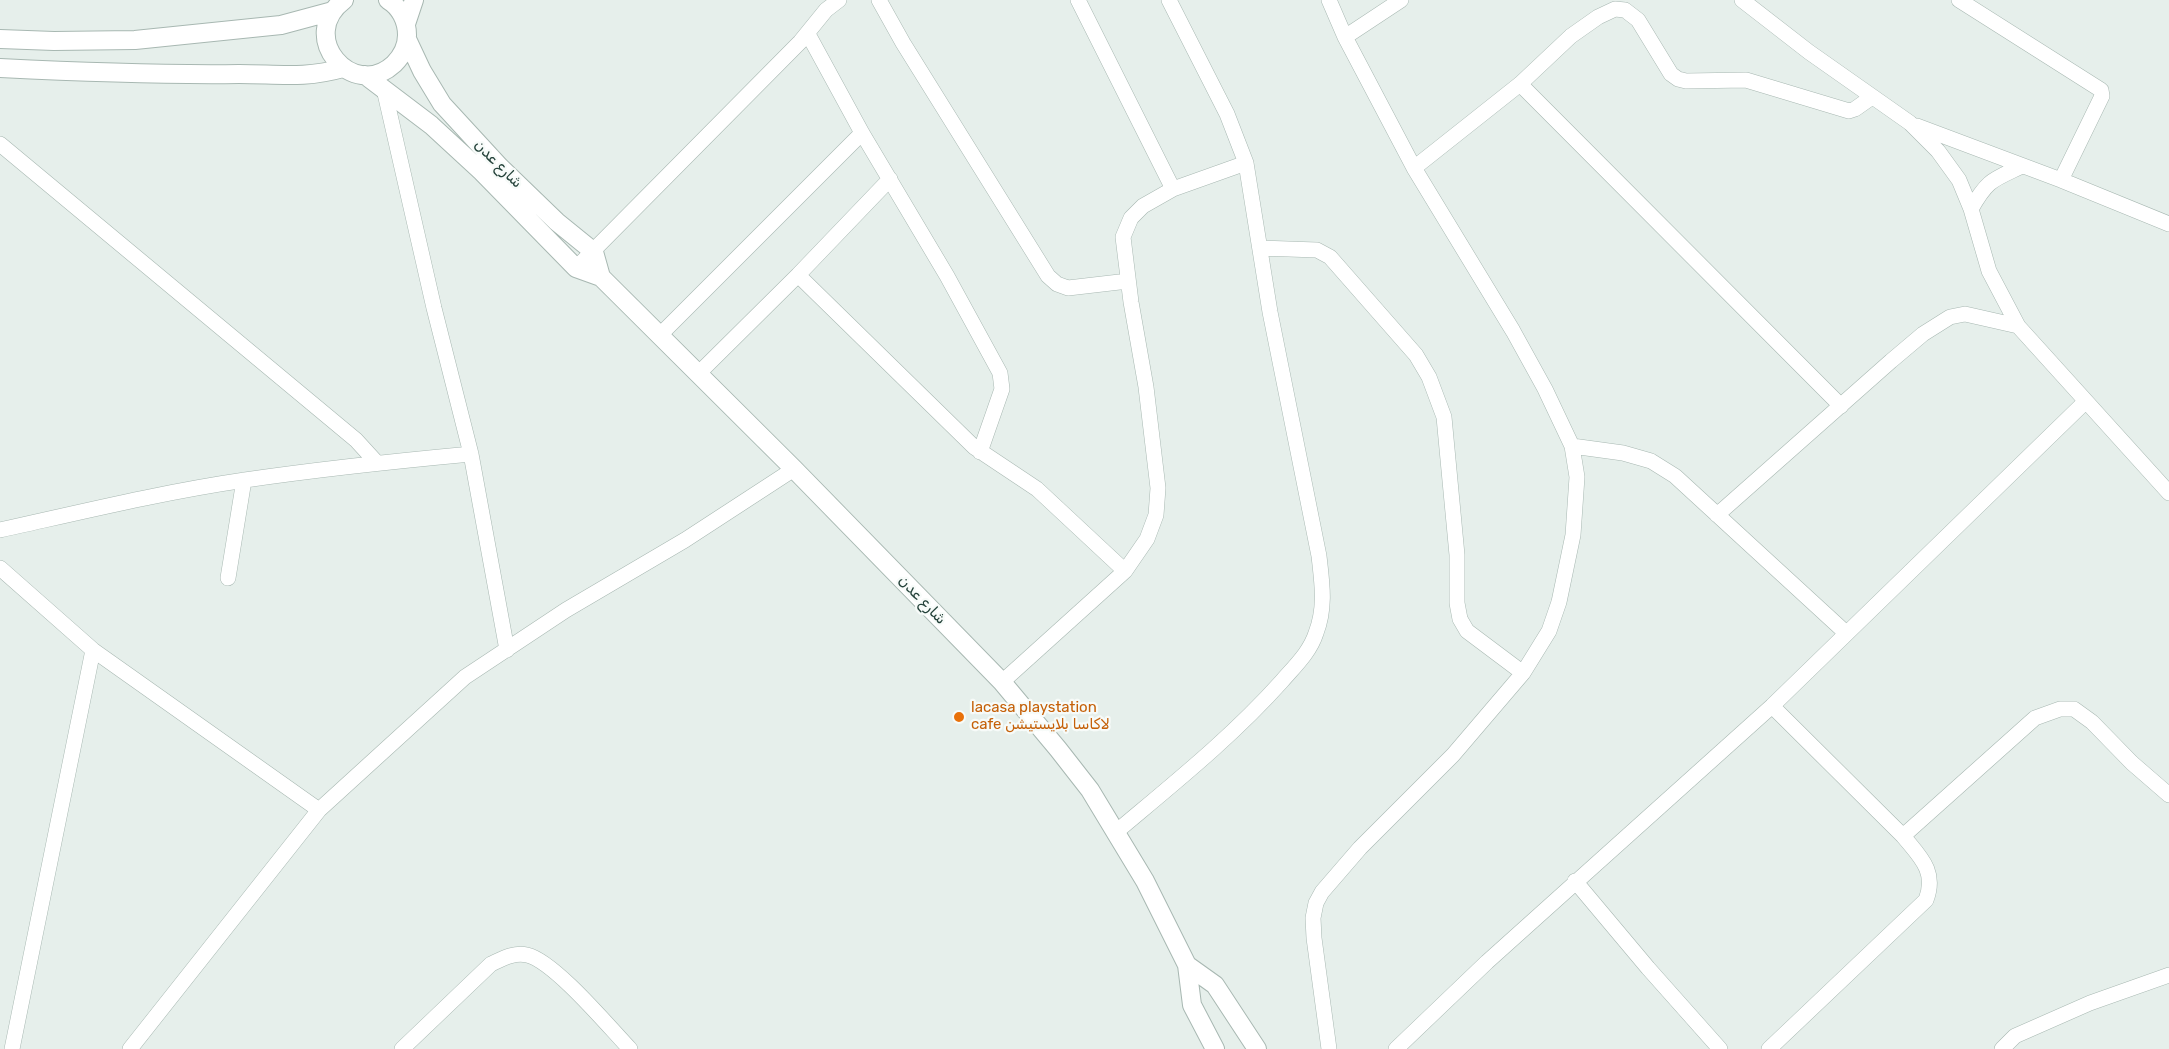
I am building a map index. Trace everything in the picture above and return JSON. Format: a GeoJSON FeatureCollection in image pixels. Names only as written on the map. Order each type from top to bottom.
{"type":"FeatureCollection","features":[{"type":"Feature","properties":{"kind":"street","name":"شارع عدن"},"geometry":{"type":"LineString","coordinates":[[388,0],[401,12],[422,71],[442,104],[500,167],[557,222],[594,252],[601,277]]}},
{"type":"Feature","properties":{"kind":"street"},"geometry":{"type":"LineString","coordinates":[[365,75],[375,74],[393,65],[400,57],[414,0]]}},
{"type":"Feature","properties":{"kind":"street"},"geometry":{"type":"LineString","coordinates":[[576,268],[808,34],[826,5],[839,0]]}},
{"type":"Feature","properties":{"kind":"street"},"geometry":{"type":"LineString","coordinates":[[879,0],[915,63],[1048,276],[1057,284],[1068,288],[1128,281]]}},
{"type":"Feature","properties":{"kind":"street"},"geometry":{"type":"LineString","coordinates":[[1078,0],[1173,189]]}},
{"type":"Feature","properties":{"kind":"street"},"geometry":{"type":"LineString","coordinates":[[1116,832],[1215,749],[1264,701],[1305,655],[1316,635],[1322,613],[1323,590],[1319,556],[1270,312],[1246,163],[1227,114],[1169,0]]}},
{"type":"Feature","properties":{"kind":"street"},"geometry":{"type":"LineString","coordinates":[[1329,0],[1345,37],[1414,168],[1513,331],[1545,389],[1572,446],[1577,477],[1573,535],[1559,602],[1549,631],[1523,673],[1453,756],[1360,848],[1322,892],[1316,903],[1313,918],[1314,938],[1329,1049]]}},
{"type":"Feature","properties":{"kind":"street"},"geometry":{"type":"LineString","coordinates":[[1345,37],[1401,0]]}},
{"type":"Feature","properties":{"kind":"street"},"geometry":{"type":"LineString","coordinates":[[1742,0],[1809,52],[1910,123],[1938,151],[1951,167],[1971,209],[1989,271],[2018,326],[2169,493]]}},
{"type":"Feature","properties":{"kind":"street"},"geometry":{"type":"LineString","coordinates":[[1959,0],[2101,90],[2102,96],[2061,180]]}},
{"type":"Feature","properties":{"kind":"street"},"geometry":{"type":"LineString","coordinates":[[0,39],[135,40],[281,25],[339,5]]}},
{"type":"Feature","properties":{"kind":"street"},"geometry":{"type":"LineString","coordinates":[[339,5],[326,31],[326,41],[335,61],[343,68]]}},
{"type":"Feature","properties":{"kind":"street"},"geometry":{"type":"LineString","coordinates":[[1414,168],[1520,84],[1571,36],[1598,16],[1615,9],[1625,10],[1638,20],[1671,74],[1678,79],[1746,80],[1849,111],[1856,109],[1872,97]]}},
{"type":"Feature","properties":{"kind":"street"},"geometry":{"type":"LineString","coordinates":[[808,34],[1000,373],[1002,382],[1000,396],[980,452]]}},
{"type":"Feature","properties":{"kind":"street"},"geometry":{"type":"LineString","coordinates":[[0,68],[148,75],[297,76],[319,75],[343,68]]}},
{"type":"Feature","properties":{"kind":"street","name":"شارع عدن"},"geometry":{"type":"LineString","coordinates":[[343,68],[365,75],[431,125],[482,172],[576,268],[601,277],[794,469],[1002,682],[1090,790],[1145,881],[1187,965],[1192,1005],[1215,1049]]}},
{"type":"Feature","properties":{"kind":"street"},"geometry":{"type":"LineString","coordinates":[[1520,84],[1841,406]]}},
{"type":"Feature","properties":{"kind":"street"},"geometry":{"type":"LineString","coordinates":[[384,89],[434,308],[471,454],[507,650]]}},
{"type":"Feature","properties":{"kind":"street"},"geometry":{"type":"LineString","coordinates":[[1910,123],[2169,224]]}},
{"type":"Feature","properties":{"kind":"street"},"geometry":{"type":"LineString","coordinates":[[659,336],[862,132]]}},
{"type":"Feature","properties":{"kind":"street"},"geometry":{"type":"LineString","coordinates":[[0,144],[349,434],[377,463]]}},
{"type":"Feature","properties":{"kind":"street"},"geometry":{"type":"LineString","coordinates":[[1002,682],[1125,571],[1147,539],[1156,515],[1158,488],[1146,387],[1123,237],[1131,218],[1143,206],[1173,189],[1246,163]]}},
{"type":"Feature","properties":{"kind":"street"},"geometry":{"type":"LineString","coordinates":[[1971,209],[1990,182],[2022,166]]}},
{"type":"Feature","properties":{"kind":"street"},"geometry":{"type":"LineString","coordinates":[[698,374],[890,179]]}},
{"type":"Feature","properties":{"kind":"street"},"geometry":{"type":"LineString","coordinates":[[1260,248],[1317,249],[1330,257],[1416,355],[1429,377],[1444,417],[1457,555],[1457,603],[1460,619],[1467,631],[1523,673]]}},
{"type":"Feature","properties":{"kind":"street"},"geometry":{"type":"LineString","coordinates":[[798,275],[980,452],[1037,489],[1125,571]]}},
{"type":"Feature","properties":{"kind":"street"},"geometry":{"type":"LineString","coordinates":[[1717,515],[1891,361],[1923,334],[1950,317],[1965,314],[2018,326]]}},
{"type":"Feature","properties":{"kind":"street"},"geometry":{"type":"LineString","coordinates":[[1402,1047],[1487,962],[1772,706],[2085,402]]}},
{"type":"Feature","properties":{"kind":"street"},"geometry":{"type":"LineString","coordinates":[[1572,446],[1623,453],[1652,461],[1675,476],[1846,633]]}},
{"type":"Feature","properties":{"kind":"street"},"geometry":{"type":"LineString","coordinates":[[0,530],[117,504],[244,480],[471,454]]}},
{"type":"Feature","properties":{"kind":"street"},"geometry":{"type":"LineString","coordinates":[[130,1049],[319,810],[465,677],[566,610],[685,540],[794,469]]}},
{"type":"Feature","properties":{"kind":"street"},"geometry":{"type":"LineString","coordinates":[[228,578],[244,480]]}},
{"type":"Feature","properties":{"kind":"street"},"geometry":{"type":"LineString","coordinates":[[0,568],[93,650],[319,810]]}},
{"type":"Feature","properties":{"kind":"street"},"geometry":{"type":"LineString","coordinates":[[12,1049],[93,650]]}},
{"type":"Feature","properties":{"kind":"street"},"geometry":{"type":"LineString","coordinates":[[1769,1049],[1926,900],[1931,887],[1930,876],[1922,860],[1903,836],[1772,706]]}},
{"type":"Feature","properties":{"kind":"street"},"geometry":{"type":"LineString","coordinates":[[1903,836],[2025,726],[2035,718],[2060,709],[2074,709],[2092,722],[2157,787],[2169,795]]}},
{"type":"Feature","properties":{"kind":"street"},"geometry":{"type":"LineString","coordinates":[[1575,881],[1720,1049]]}},
{"type":"Feature","properties":{"kind":"street"},"geometry":{"type":"LineString","coordinates":[[402,1049],[491,964],[510,956],[525,955],[539,960],[564,981],[630,1049]]}},
{"type":"Feature","properties":{"kind":"street","name":"شارع عدن"},"geometry":{"type":"LineString","coordinates":[[1187,965],[1215,985],[1257,1049]]}},
{"type":"Feature","properties":{"kind":"street"},"geometry":{"type":"LineString","coordinates":[[2002,1049],[2015,1036],[2025,1031],[2090,1003],[2169,975]]}},
{"type":"Feature","properties":{"kind":"street"},"geometry":{"type":"LineString","coordinates":[[1203,1049],[1204,1028]]}},
{"type":"Feature","properties":{"kind":"place","name":"lacasa playstation cafe لاكاسا بلايستيشن"},"geometry":{"type":"Point","coordinates":[959,717]}}]}
